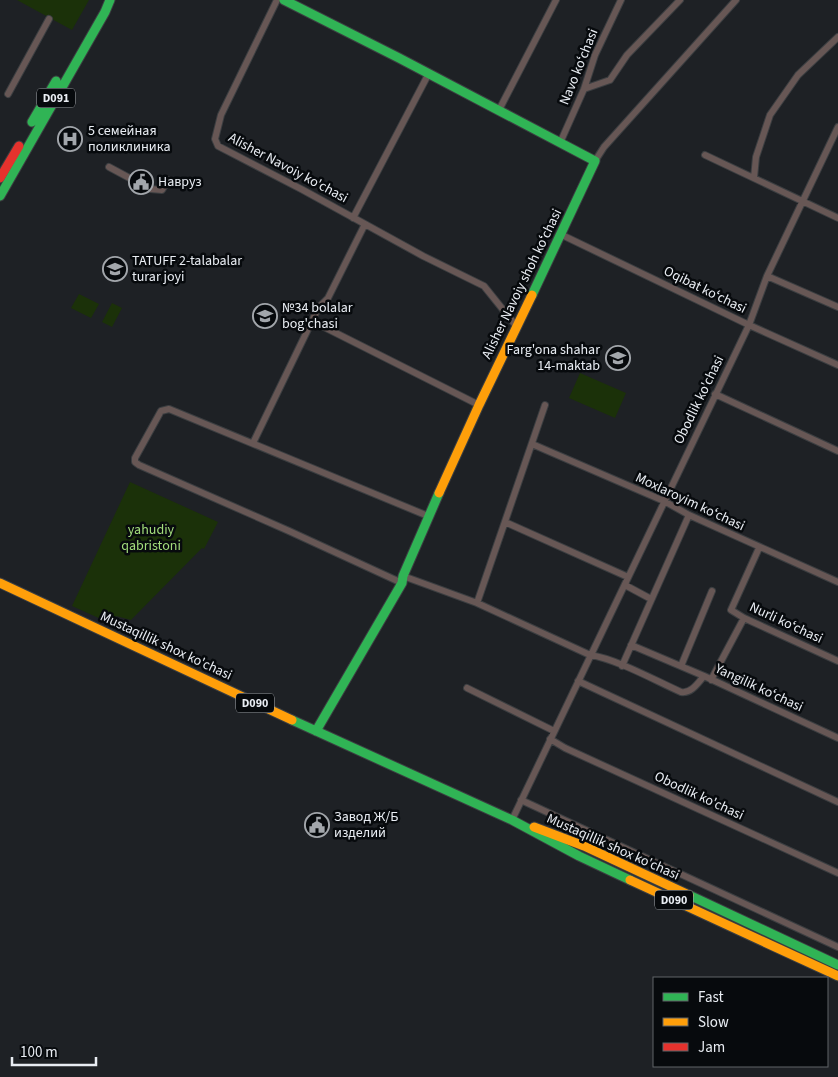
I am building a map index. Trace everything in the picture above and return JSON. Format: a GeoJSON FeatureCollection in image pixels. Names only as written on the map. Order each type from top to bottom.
{"type":"FeatureCollection","features":[{"type":"Feature","properties":{"kind":"main road","name":"D091"},"geometry":{"type":"LineString","coordinates":[[0,178],[93,16],[100,0]]}},
{"type":"Feature","properties":{"kind":"main road","name":"D091"},"geometry":{"type":"LineString","coordinates":[[0,196],[111,0]]}},
{"type":"Feature","properties":{"kind":"main road"},"geometry":{"type":"LineString","coordinates":[[284,0],[595,161]]}},
{"type":"Feature","properties":{"kind":"main road","name":"Alisher Navoiy shoh koʻchasi"},"geometry":{"type":"LineString","coordinates":[[316,731],[402,579],[428,516],[479,405],[562,235],[595,161]]}},
{"type":"Feature","properties":{"kind":"main road","name":"Mustaqillik shox ko'chasi"},"geometry":{"type":"LineString","coordinates":[[0,583],[316,731],[512,820],[580,856],[838,976]]}},
{"type":"Feature","properties":{"kind":"main road","name":"Mustaqillik shox ko'chasi"},"geometry":{"type":"LineString","coordinates":[[512,820],[584,846],[838,965]]}},
{"type":"Feature","properties":{"kind":"street","name":"Alisher Navoiy ko'chasi"},"geometry":{"type":"LineString","coordinates":[[276,0],[221,115],[215,139],[218,146],[423,256],[484,286],[517,327]]}},
{"type":"Feature","properties":{"kind":"street"},"geometry":{"type":"LineString","coordinates":[[499,110],[556,0]]}},
{"type":"Feature","properties":{"kind":"street","name":"Navo koʻchasi"},"geometry":{"type":"LineString","coordinates":[[560,143],[584,89],[595,56],[621,0]]}},
{"type":"Feature","properties":{"kind":"street"},"geometry":{"type":"LineString","coordinates":[[584,89],[610,80],[627,56],[680,0]]}},
{"type":"Feature","properties":{"kind":"street"},"geometry":{"type":"LineString","coordinates":[[595,161],[604,147],[734,1]]}},
{"type":"Feature","properties":{"kind":"street"},"geometry":{"type":"LineString","coordinates":[[8,94],[49,19]]}},
{"type":"Feature","properties":{"kind":"street"},"geometry":{"type":"LineString","coordinates":[[754,178],[756,158],[770,115],[798,75],[838,36]]}},
{"type":"Feature","properties":{"kind":"street","name":"Alisher Navoiy ko'chasi"},"geometry":{"type":"LineString","coordinates":[[353,218],[429,74]]}},
{"type":"Feature","properties":{"kind":"street","name":"Obodlik ko'chasi"},"geometry":{"type":"LineString","coordinates":[[512,820],[748,325],[767,276],[838,127]]}},
{"type":"Feature","properties":{"kind":"street"},"geometry":{"type":"LineString","coordinates":[[705,155],[838,218]]}},
{"type":"Feature","properties":{"kind":"street"},"geometry":{"type":"LineString","coordinates":[[109,167],[150,189],[162,190],[168,180]]}},
{"type":"Feature","properties":{"kind":"street"},"geometry":{"type":"LineString","coordinates":[[365,224],[328,298],[318,308],[253,443],[428,516]]}},
{"type":"Feature","properties":{"kind":"street","name":"Oqibat koʻchasi"},"geometry":{"type":"LineString","coordinates":[[562,235],[748,325],[838,365]]}},
{"type":"Feature","properties":{"kind":"street"},"geometry":{"type":"LineString","coordinates":[[767,276],[838,307]]}},
{"type":"Feature","properties":{"kind":"street"},"geometry":{"type":"LineString","coordinates":[[312,321],[479,405]]}},
{"type":"Feature","properties":{"kind":"street"},"geometry":{"type":"LineString","coordinates":[[715,394],[838,451]]}},
{"type":"Feature","properties":{"kind":"street"},"geometry":{"type":"LineString","coordinates":[[477,603],[546,406]]}},
{"type":"Feature","properties":{"kind":"street","name":"Yangilik koʻchasi"},"geometry":{"type":"LineString","coordinates":[[253,443],[165,409],[161,411],[135,458],[135,462],[139,466],[402,579],[477,603],[590,655],[622,666],[686,693],[704,676],[838,738]]}},
{"type":"Feature","properties":{"kind":"street","name":"Moxlaroyim koʻchasi"},"geometry":{"type":"LineString","coordinates":[[532,444],[664,501],[688,515],[838,582]]}},
{"type":"Feature","properties":{"kind":"street"},"geometry":{"type":"LineString","coordinates":[[622,666],[688,515]]}},
{"type":"Feature","properties":{"kind":"street"},"geometry":{"type":"LineString","coordinates":[[505,522],[628,577]]}},
{"type":"Feature","properties":{"kind":"street","name":"Nurli koʻchasi"},"geometry":{"type":"LineString","coordinates":[[759,548],[731,608],[733,612],[838,662]]}},
{"type":"Feature","properties":{"kind":"street"},"geometry":{"type":"LineString","coordinates":[[625,585],[651,599]]}},
{"type":"Feature","properties":{"kind":"street"},"geometry":{"type":"LineString","coordinates":[[681,666],[712,591]]}},
{"type":"Feature","properties":{"kind":"street"},"geometry":{"type":"LineString","coordinates":[[711,680],[744,618]]}},
{"type":"Feature","properties":{"kind":"street"},"geometry":{"type":"LineString","coordinates":[[631,645],[704,676]]}},
{"type":"Feature","properties":{"kind":"street"},"geometry":{"type":"LineString","coordinates":[[578,681],[838,802]]}},
{"type":"Feature","properties":{"kind":"street"},"geometry":{"type":"LineString","coordinates":[[467,688],[554,732]]}},
{"type":"Feature","properties":{"kind":"street","name":"Obodlik ko'chasi"},"geometry":{"type":"LineString","coordinates":[[550,739],[565,748],[838,873]]}},
{"type":"Feature","properties":{"kind":"street"},"geometry":{"type":"LineString","coordinates":[[521,800],[838,948]]}},
{"type":"Feature","properties":{"kind":"green space"},"geometry":{"type":"Polygon","coordinates":[[[17,0],[89,0],[72,30],[17,0]]]}},
{"type":"Feature","properties":{"kind":"green space"},"geometry":{"type":"Polygon","coordinates":[[[79,294],[99,304],[91,318],[71,308],[79,294]]]}},
{"type":"Feature","properties":{"kind":"green space"},"geometry":{"type":"Polygon","coordinates":[[[112,303],[122,308],[112,327],[102,322],[112,303]]]}},
{"type":"Feature","properties":{"kind":"green space"},"geometry":{"type":"Polygon","coordinates":[[[580,373],[626,393],[615,418],[569,398],[580,373]]]}},
{"type":"Feature","properties":{"kind":"green space","name":"yahudiy qabristoni"},"geometry":{"type":"Polygon","coordinates":[[[130,482],[218,522],[204,549],[202,548],[131,620],[116,616],[112,624],[72,606],[130,482]]]}},
{"type":"Feature","properties":{"kind":"traffic: fast"},"geometry":{"type":"LineString","coordinates":[[0,196],[105,12],[110,0]]}},
{"type":"Feature","properties":{"kind":"traffic: fast"},"geometry":{"type":"LineString","coordinates":[[284,0],[595,161],[532,295]]}},
{"type":"Feature","properties":{"kind":"traffic: fast"},"geometry":{"type":"LineString","coordinates":[[32,122],[56,81]]}},
{"type":"Feature","properties":{"kind":"traffic: fast"},"geometry":{"type":"LineString","coordinates":[[316,731],[402,583],[403,576],[439,493]]}},
{"type":"Feature","properties":{"kind":"traffic: fast"},"geometry":{"type":"LineString","coordinates":[[292,720],[512,820],[579,856],[630,880]]}},
{"type":"Feature","properties":{"kind":"traffic: fast"},"geometry":{"type":"LineString","coordinates":[[689,895],[838,965]]}},
{"type":"Feature","properties":{"kind":"traffic: slow"},"geometry":{"type":"LineString","coordinates":[[439,493],[532,295]]}},
{"type":"Feature","properties":{"kind":"traffic: slow"},"geometry":{"type":"LineString","coordinates":[[0,583],[292,720]]}},
{"type":"Feature","properties":{"kind":"traffic: slow"},"geometry":{"type":"LineString","coordinates":[[534,827],[584,846],[689,895]]}},
{"type":"Feature","properties":{"kind":"traffic: slow"},"geometry":{"type":"LineString","coordinates":[[630,880],[838,976]]}},
{"type":"Feature","properties":{"kind":"traffic: jam"},"geometry":{"type":"LineString","coordinates":[[0,178],[19,146]]}},
{"type":"Feature","properties":{"kind":"place","name":"5 семейная поликлиника"},"geometry":{"type":"Point","coordinates":[70,139]}},
{"type":"Feature","properties":{"kind":"place","name":"Навруз"},"geometry":{"type":"Point","coordinates":[141,182]}},
{"type":"Feature","properties":{"kind":"place","name":"TATUFF 2-talabalar turar joyi"},"geometry":{"type":"Point","coordinates":[115,269]}},
{"type":"Feature","properties":{"kind":"place","name":"№34 bolalar bog'chasi"},"geometry":{"type":"Point","coordinates":[265,316]}},
{"type":"Feature","properties":{"kind":"place","name":"Farg'ona shahar 14-maktab"},"geometry":{"type":"Point","coordinates":[618,358]}},
{"type":"Feature","properties":{"kind":"place","name":"Завод Ж/Б изделий"},"geometry":{"type":"Point","coordinates":[317,825]}}]}
